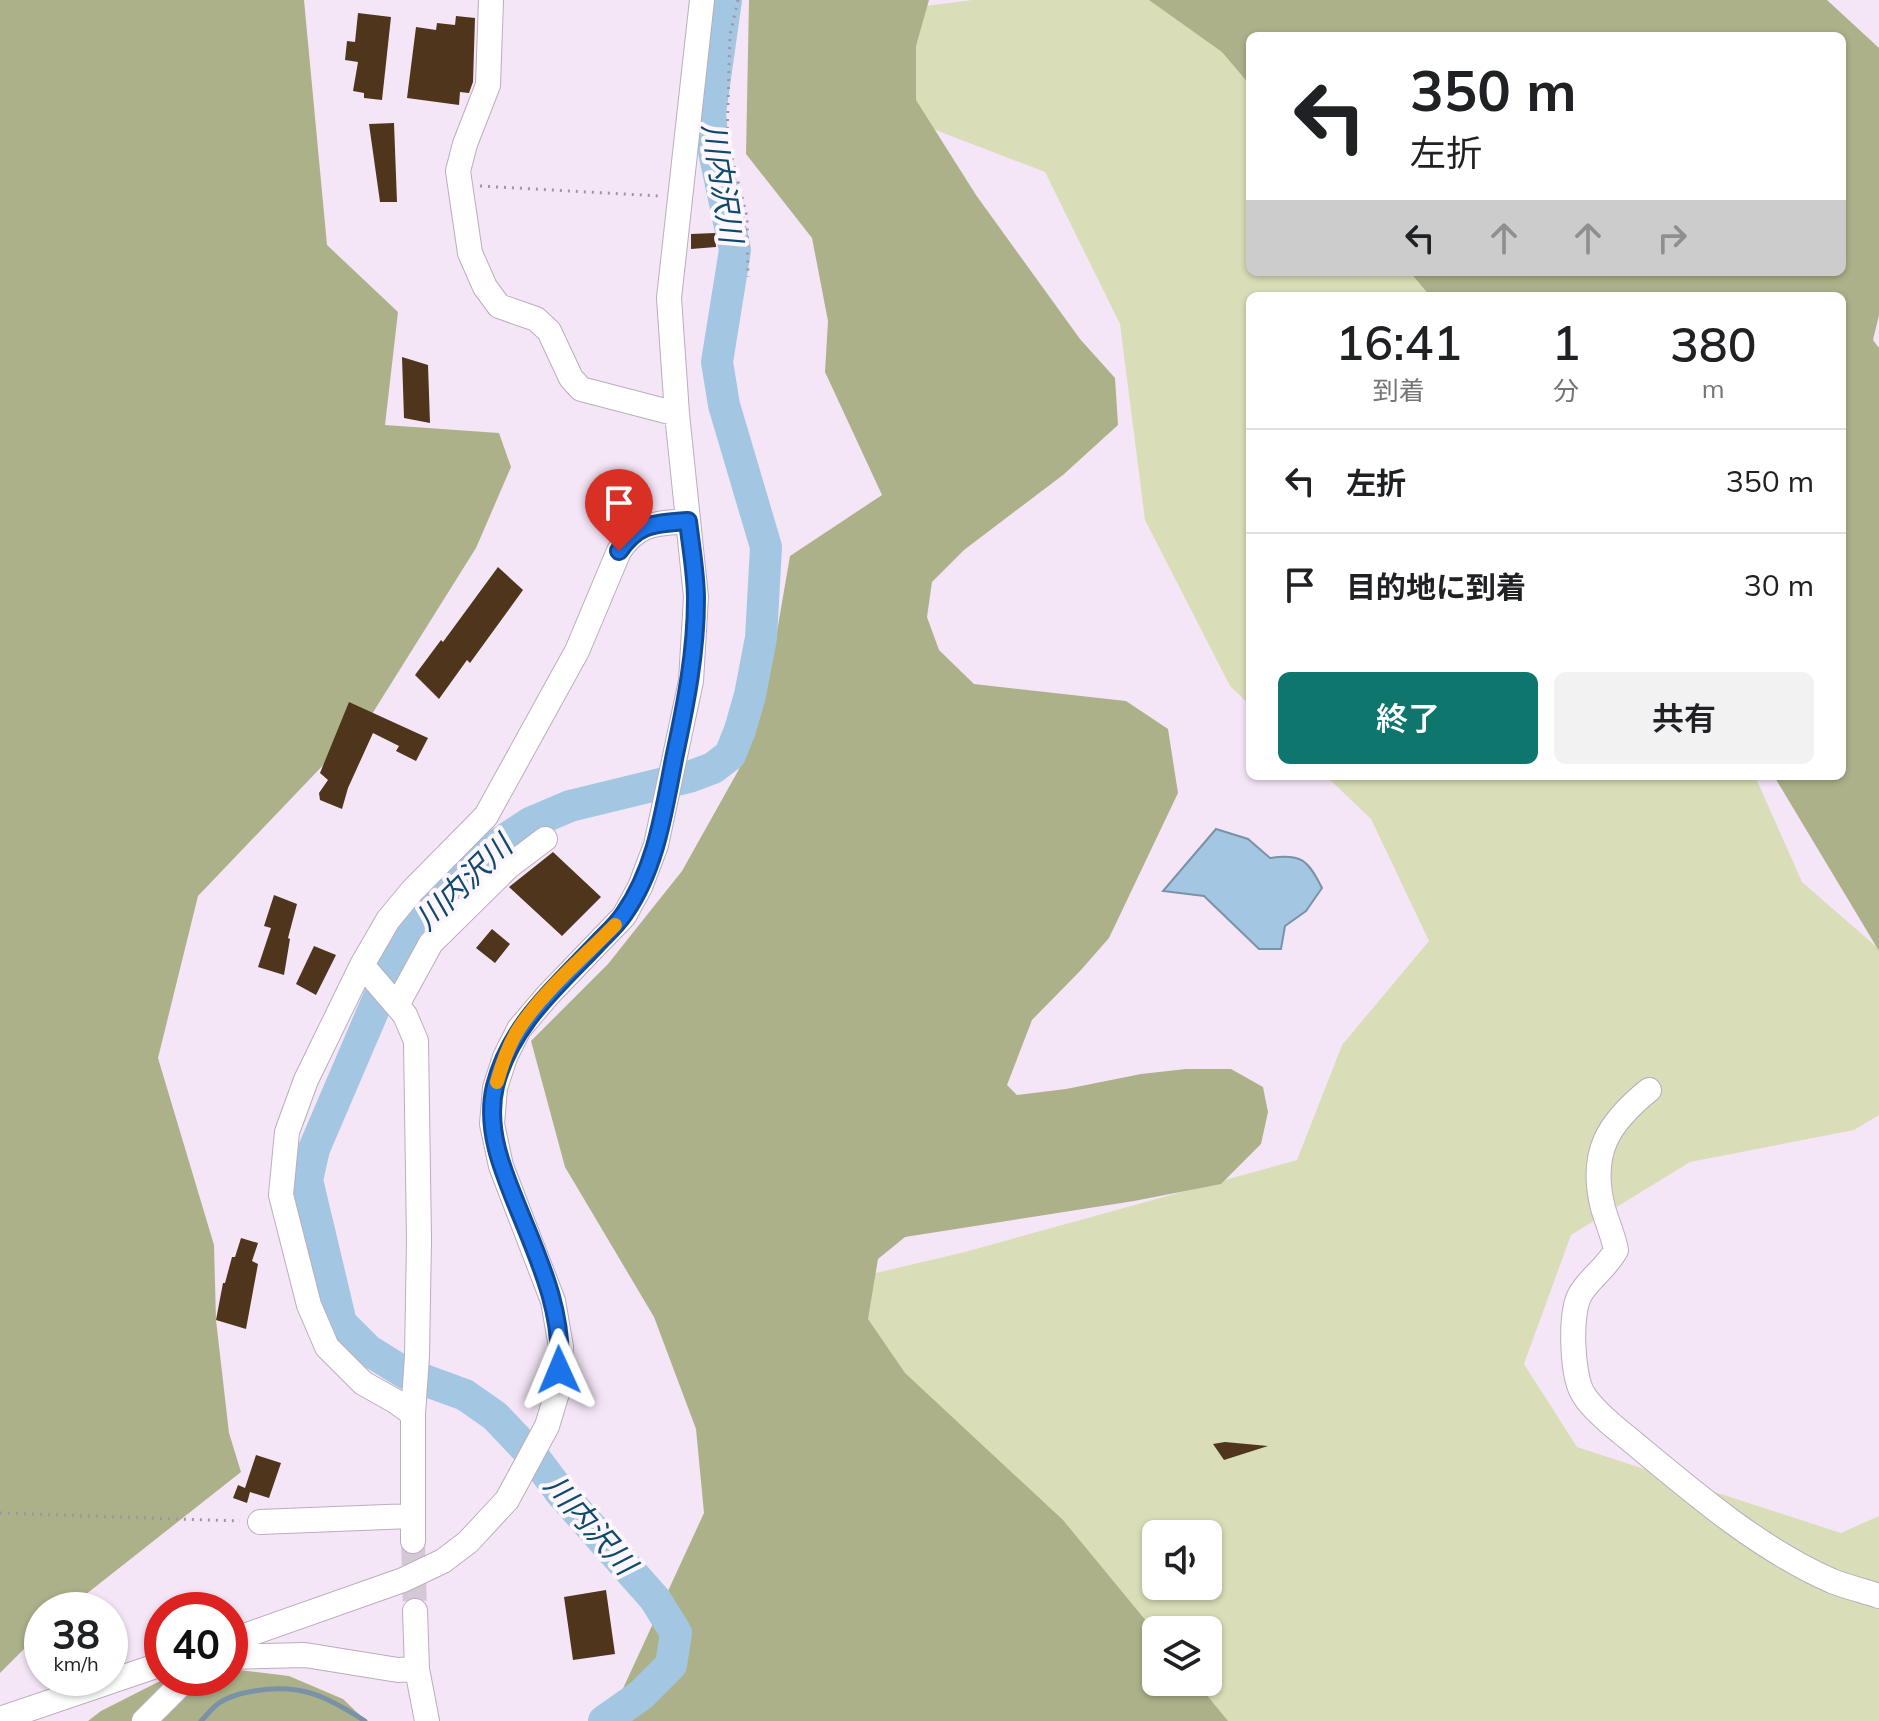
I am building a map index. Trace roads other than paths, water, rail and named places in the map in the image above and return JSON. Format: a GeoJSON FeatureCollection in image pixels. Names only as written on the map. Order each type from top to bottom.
{"type":"FeatureCollection","features":[{"type":"Feature","properties":{"kind":"street"},"geometry":{"type":"LineString","coordinates":[[491,0],[488,85],[458,171],[470,253],[485,287],[499,306],[536,319],[549,331],[571,378],[581,389],[677,414]]}},
{"type":"Feature","properties":{"kind":"street"},"geometry":{"type":"LineString","coordinates":[[248,1635],[403,1580],[443,1561],[492,1518],[517,1484],[542,1436],[557,1393],[561,1347],[553,1301],[501,1166],[492,1124],[495,1088],[505,1057],[519,1029],[624,916],[640,887],[656,845],[691,681],[696,597],[677,414],[669,298],[702,0]]}},
{"type":"Feature","properties":{"kind":"street"},"geometry":{"type":"LineString","coordinates":[[413,1403],[395,1401],[358,1378],[327,1347],[309,1305],[281,1195],[287,1132],[306,1080],[366,970],[388,920],[412,891],[486,816],[577,651],[619,551],[629,538],[644,527],[688,521]]}},
{"type":"Feature","properties":{"kind":"street"},"geometry":{"type":"LineString","coordinates":[[396,1003],[431,943],[508,867],[545,839]]}},
{"type":"Feature","properties":{"kind":"street"},"geometry":{"type":"LineString","coordinates":[[366,970],[405,1015],[416,1041],[419,1225],[417,1356],[413,1403],[413,1541]]}},
{"type":"Feature","properties":{"kind":"street"},"geometry":{"type":"LineString","coordinates":[[1649,1090],[1614,1123],[1603,1144],[1599,1172],[1603,1207],[1616,1250],[1610,1263],[1579,1296],[1574,1310],[1576,1368],[1581,1391],[1612,1425],[1742,1528],[1834,1582],[1879,1596]]}},
{"type":"Feature","properties":{"kind":"street"},"geometry":{"type":"LineString","coordinates":[[260,1522],[411,1516]]}},
{"type":"Feature","properties":{"kind":"street"},"geometry":{"type":"LineString","coordinates":[[415,1611],[417,1669],[427,1721]]}},
{"type":"Feature","properties":{"kind":"street"},"geometry":{"type":"LineString","coordinates":[[248,1657],[305,1655],[398,1670],[417,1669]]}},
{"type":"Feature","properties":{"kind":"street"},"geometry":{"type":"LineString","coordinates":[[0,1719],[144,1670]]}},
{"type":"Feature","properties":{"kind":"street"},"geometry":{"type":"LineString","coordinates":[[144,1721],[169,1696]]}},
{"type":"Feature","properties":{"kind":"water"},"geometry":{"type":"Polygon","coordinates":[[[1216,829],[1248,839],[1270,858],[1296,858],[1308,865],[1317,878],[1322,888],[1306,911],[1285,926],[1281,949],[1259,949],[1204,896],[1163,891],[1216,829]]]}},
{"type":"Feature","properties":{"kind":"waterway","name":"川内沢川"},"geometry":{"type":"LineString","coordinates":[[604,1721],[641,1695],[671,1665],[676,1633],[655,1599],[495,1416],[465,1395],[405,1373],[368,1350],[341,1323],[307,1180],[314,1149],[394,962],[425,914],[491,849],[530,823],[570,806],[689,777],[713,768],[730,755],[740,730],[761,638],[766,547],[724,405],[717,362],[735,250],[713,147],[710,113],[726,0]]}},
{"type":"Feature","properties":{"kind":"waterway"},"geometry":{"type":"LineString","coordinates":[[201,1721],[216,1705],[231,1697],[271,1689],[299,1690],[325,1698],[365,1721]]}},
{"type":"Feature","properties":{"kind":"tunnel"},"geometry":{"type":"LineString","coordinates":[[413,1541],[415,1611]]}}]}
